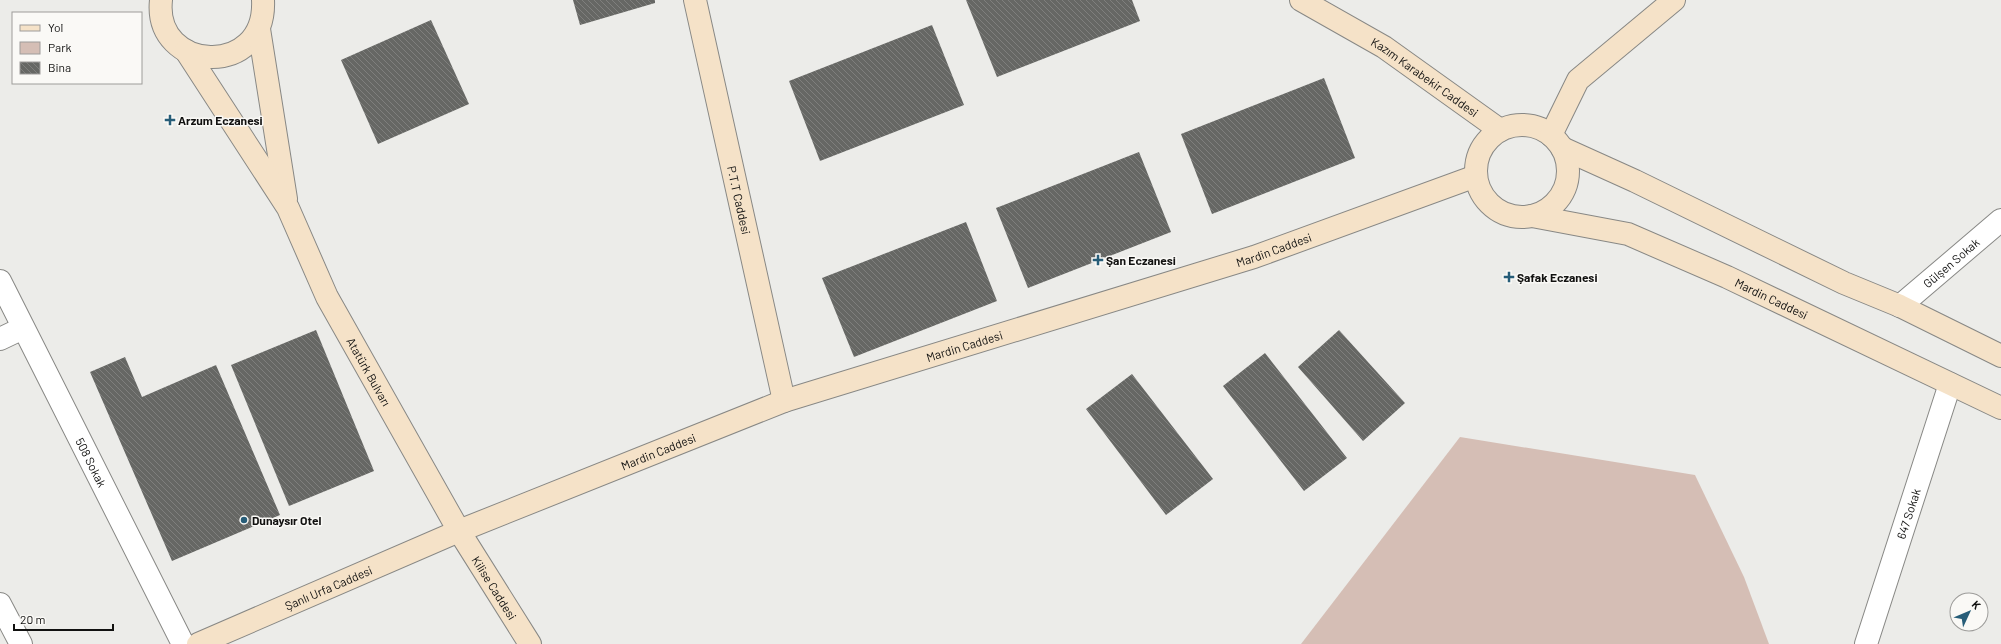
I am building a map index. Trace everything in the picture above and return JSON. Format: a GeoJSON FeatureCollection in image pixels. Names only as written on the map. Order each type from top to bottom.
{"type":"FeatureCollection","features":[{"type":"Feature","properties":{"kind":"street","name":"Atatürk Bulvarı"},"geometry":{"type":"LineString","coordinates":[[161,0],[160,9],[164,26],[173,40],[186,51],[288,208],[327,297],[459,531]]}},
{"type":"Feature","properties":{"kind":"street","name":"Atatürk Bulvarı"},"geometry":{"type":"LineString","coordinates":[[186,51],[202,57],[219,58],[235,53],[249,43],[259,29],[263,13],[263,0]]}},
{"type":"Feature","properties":{"kind":"street","name":"P.T.T Caddesi"},"geometry":{"type":"LineString","coordinates":[[695,0],[784,401]]}},
{"type":"Feature","properties":{"kind":"street","name":"Kazım Karabekir Caddesi"},"geometry":{"type":"LineString","coordinates":[[1301,0],[1384,47],[1500,130]]}},
{"type":"Feature","properties":{"kind":"street"},"geometry":{"type":"LineString","coordinates":[[1556,142],[1578,80],[1674,0]]}},
{"type":"Feature","properties":{"kind":"street","name":"Atatürk Bulvarı"},"geometry":{"type":"LineString","coordinates":[[259,29],[288,208]]}},
{"type":"Feature","properties":{"kind":"street"},"geometry":{"type":"LineString","coordinates":[[1500,130],[1512,126],[1526,125],[1539,128],[1556,142],[1844,283],[1900,306],[2001,356]]}},
{"type":"Feature","properties":{"kind":"street","name":"Mardin Caddesi"},"geometry":{"type":"LineString","coordinates":[[1500,130],[1489,138],[1481,149],[1476,162],[1476,176],[1480,191],[1489,204],[1502,212],[1516,217],[1532,216],[1628,234],[1727,278],[2001,408]]}},
{"type":"Feature","properties":{"kind":"street","name":"Mardin Caddesi"},"geometry":{"type":"LineString","coordinates":[[1532,216],[1545,211],[1556,202],[1564,190],[1567,176],[1567,162],[1556,142]]}},
{"type":"Feature","properties":{"kind":"street","name":"Mardin Caddesi"},"geometry":{"type":"LineString","coordinates":[[459,531],[784,401],[1254,257],[1476,176]]}},
{"type":"Feature","properties":{"kind":"street","name":"Gülşen Sokak"},"geometry":{"type":"LineString","coordinates":[[1900,306],[2001,220]]}},
{"type":"Feature","properties":{"kind":"street","name":"508 Sokak"},"geometry":{"type":"LineString","coordinates":[[0,281],[183,644]]}},
{"type":"Feature","properties":{"kind":"street"},"geometry":{"type":"LineString","coordinates":[[0,339],[23,328]]}},
{"type":"Feature","properties":{"kind":"street","name":"647 Sokak"},"geometry":{"type":"LineString","coordinates":[[1866,644],[1950,384]]}},
{"type":"Feature","properties":{"kind":"street","name":"Şanlı Urfa Caddesi"},"geometry":{"type":"LineString","coordinates":[[209,642],[459,531]]}},
{"type":"Feature","properties":{"kind":"street","name":"Kilise Caddesi"},"geometry":{"type":"LineString","coordinates":[[459,531],[530,644]]}},
{"type":"Feature","properties":{"kind":"street"},"geometry":{"type":"LineString","coordinates":[[0,604],[21,644]]}},
{"type":"Feature","properties":{"kind":"green space"},"geometry":{"type":"Polygon","coordinates":[[[1460,437],[1695,475],[1744,577],[1769,644],[1301,644],[1460,437]]]}},
{"type":"Feature","properties":{"kind":"building"},"geometry":{"type":"Polygon","coordinates":[[[573,0],[655,0],[655,3],[580,25],[573,0]]]}},
{"type":"Feature","properties":{"kind":"building"},"geometry":{"type":"Polygon","coordinates":[[[966,0],[1132,0],[1140,21],[997,77],[966,0]]]}},
{"type":"Feature","properties":{"kind":"building"},"geometry":{"type":"Polygon","coordinates":[[[431,20],[469,104],[378,144],[341,60],[431,20]]]}},
{"type":"Feature","properties":{"kind":"building"},"geometry":{"type":"Polygon","coordinates":[[[932,25],[964,105],[820,161],[789,81],[932,25]]]}},
{"type":"Feature","properties":{"kind":"building"},"geometry":{"type":"Polygon","coordinates":[[[1324,78],[1355,158],[1212,214],[1181,134],[1324,78]]]}},
{"type":"Feature","properties":{"kind":"building"},"geometry":{"type":"Polygon","coordinates":[[[1139,152],[1171,232],[1028,288],[996,208],[1139,152]]]}},
{"type":"Feature","properties":{"kind":"building"},"geometry":{"type":"Polygon","coordinates":[[[966,222],[997,301],[854,357],[822,278],[966,222]]]}},
{"type":"Feature","properties":{"kind":"building"},"geometry":{"type":"Polygon","coordinates":[[[316,330],[374,471],[289,506],[231,365],[316,330]]]}},
{"type":"Feature","properties":{"kind":"building"},"geometry":{"type":"Polygon","coordinates":[[[1339,330],[1405,403],[1363,441],[1298,367],[1339,330]]]}},
{"type":"Feature","properties":{"kind":"building"},"geometry":{"type":"Polygon","coordinates":[[[1265,353],[1347,458],[1304,491],[1223,386],[1265,353]]]}},
{"type":"Feature","properties":{"kind":"building"},"geometry":{"type":"Polygon","coordinates":[[[125,357],[142,397],[216,365],[280,515],[172,561],[90,372],[125,357]]]}},
{"type":"Feature","properties":{"kind":"building"},"geometry":{"type":"Polygon","coordinates":[[[1132,374],[1213,479],[1166,515],[1086,409],[1132,374]]]}},
{"type":"Feature","properties":{"kind":"place","name":"Arzum Eczanesi"},"geometry":{"type":"Point","coordinates":[170,120]}},
{"type":"Feature","properties":{"kind":"place","name":"Şan Eczanesi"},"geometry":{"type":"Point","coordinates":[1098,260]}},
{"type":"Feature","properties":{"kind":"place","name":"Şafak Eczanesi"},"geometry":{"type":"Point","coordinates":[1509,277]}},
{"type":"Feature","properties":{"kind":"place","name":"Dunaysır Otel"},"geometry":{"type":"Point","coordinates":[244,520]}}]}
